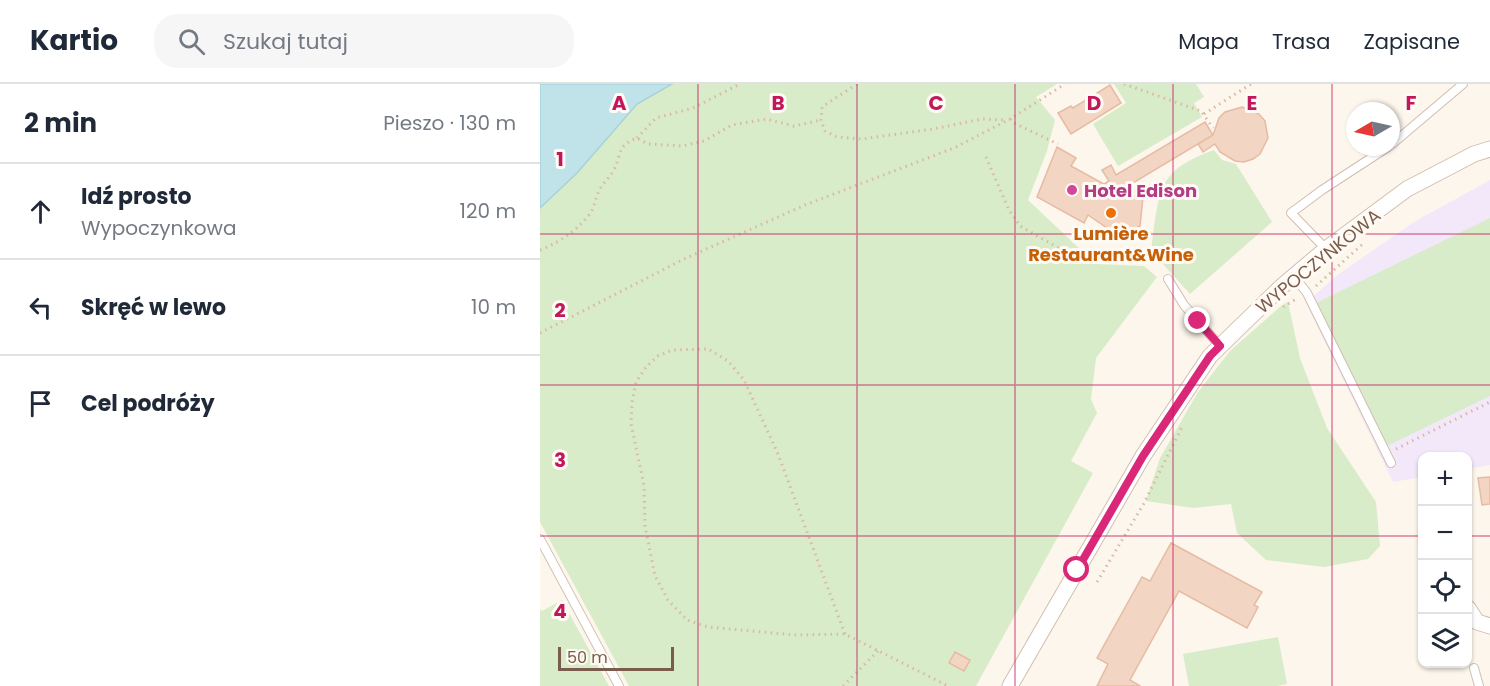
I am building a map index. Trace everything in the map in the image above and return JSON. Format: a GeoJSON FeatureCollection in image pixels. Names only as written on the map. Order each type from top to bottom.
{"type":"FeatureCollection","features":[{"type":"Feature","properties":{"kind":"street","name":"WYPOCZYNKOWA"},"geometry":{"type":"LineString","coordinates":[[1010,686],[1143,456],[1210,356],[1294,276],[1326,249],[1407,189],[1474,154],[1490,149]]}},
{"type":"Feature","properties":{"kind":"street"},"geometry":{"type":"LineString","coordinates":[[1471,614],[1477,622],[1490,626]]}},
{"type":"Feature","properties":{"kind":"lane"},"geometry":{"type":"LineString","coordinates":[[1400,138],[1463,84]]}},
{"type":"Feature","properties":{"kind":"lane"},"geometry":{"type":"LineString","coordinates":[[1326,249],[1291,213],[1375,156]]}},
{"type":"Feature","properties":{"kind":"lane"},"geometry":{"type":"LineString","coordinates":[[1294,276],[1307,293],[1391,463]]}},
{"type":"Feature","properties":{"kind":"lane"},"geometry":{"type":"LineString","coordinates":[[1168,279],[1184,305],[1220,346]]}},
{"type":"Feature","properties":{"kind":"lane"},"geometry":{"type":"LineString","coordinates":[[540,539],[619,686]]}},
{"type":"Feature","properties":{"kind":"lane"},"geometry":{"type":"LineString","coordinates":[[1474,668],[1479,686]]}},
{"type":"Feature","properties":{"kind":"path"},"geometry":{"type":"LineString","coordinates":[[540,250],[561,241],[589,215],[600,190],[614,170],[620,149],[627,142],[637,138],[656,118],[693,108],[740,84]]}},
{"type":"Feature","properties":{"kind":"path"},"geometry":{"type":"LineString","coordinates":[[857,84],[822,107],[820,120],[825,131],[837,137],[862,139],[933,129],[982,119],[1006,121]]}},
{"type":"Feature","properties":{"kind":"path"},"geometry":{"type":"LineString","coordinates":[[540,333],[684,259],[805,205],[954,148],[1010,119],[1065,84]]}},
{"type":"Feature","properties":{"kind":"path"},"geometry":{"type":"LineString","coordinates":[[1125,84],[1191,106],[1201,111],[1213,128]]}},
{"type":"Feature","properties":{"kind":"path"},"geometry":{"type":"LineString","coordinates":[[1204,114],[1251,84]]}},
{"type":"Feature","properties":{"kind":"path"},"geometry":{"type":"LineString","coordinates":[[637,138],[648,144],[682,146],[704,141],[732,125],[766,119],[794,126],[820,120]]}},
{"type":"Feature","properties":{"kind":"path"},"geometry":{"type":"LineString","coordinates":[[1010,119],[1058,144]]}},
{"type":"Feature","properties":{"kind":"path"},"geometry":{"type":"LineString","coordinates":[[986,157],[1009,210],[1020,226],[1062,250],[1096,254]]}},
{"type":"Feature","properties":{"kind":"path"},"geometry":{"type":"LineString","coordinates":[[1275,314],[1307,293],[1364,243]]}},
{"type":"Feature","properties":{"kind":"path"},"geometry":{"type":"LineString","coordinates":[[845,634],[777,454],[744,380],[728,361],[708,349],[672,350],[658,356],[646,367],[636,382],[631,424],[644,485],[645,526],[655,576],[668,600],[687,620],[708,627],[795,635],[845,634],[948,686]]}},
{"type":"Feature","properties":{"kind":"path"},"geometry":{"type":"LineString","coordinates":[[1386,454],[1490,402]]}},
{"type":"Feature","properties":{"kind":"path"},"geometry":{"type":"LineString","coordinates":[[1097,582],[1143,505],[1184,423]]}},
{"type":"Feature","properties":{"kind":"path"},"geometry":{"type":"LineString","coordinates":[[843,686],[878,651]]}},
{"type":"Feature","properties":{"kind":"shaded area"},"geometry":{"type":"Polygon","coordinates":[[[1490,180],[1490,465],[1472,468],[1472,452],[1418,452],[1418,478],[1393,482],[1306,303],[1336,276],[1414,222],[1490,180]]]}},
{"type":"Feature","properties":{"kind":"green space"},"geometry":{"type":"Polygon","coordinates":[[[672,84],[1057,84],[1036,97],[1055,120],[1047,151],[1028,200],[1096,264],[1144,266],[1157,277],[1096,358],[1091,399],[1097,413],[1071,461],[1093,473],[976,686],[629,686],[540,522],[540,208],[577,173],[637,104],[672,84]]]}},
{"type":"Feature","properties":{"kind":"green space"},"geometry":{"type":"Polygon","coordinates":[[[1114,84],[1196,84],[1204,97],[1194,103],[1202,117],[1118,166],[1093,124],[1126,103],[1114,84]]]}},
{"type":"Feature","properties":{"kind":"green space"},"geometry":{"type":"Polygon","coordinates":[[[1214,150],[1222,160],[1236,164],[1272,222],[1190,294],[1151,251],[1156,212],[1161,192],[1173,172],[1190,160],[1214,150]]]}},
{"type":"Feature","properties":{"kind":"green space"},"geometry":{"type":"Polygon","coordinates":[[[1490,218],[1490,396],[1387,446],[1316,303],[1490,218]]]}},
{"type":"Feature","properties":{"kind":"green space"},"geometry":{"type":"Polygon","coordinates":[[[1288,302],[1300,358],[1327,428],[1376,502],[1380,546],[1368,559],[1324,567],[1266,560],[1237,533],[1231,504],[1193,508],[1146,501],[1160,458],[1198,392],[1230,351],[1288,302]]]}},
{"type":"Feature","properties":{"kind":"green space"},"geometry":{"type":"Polygon","coordinates":[[[562,600],[609,686],[540,686],[540,609],[542,611],[562,600]]]}},
{"type":"Feature","properties":{"kind":"green space"},"geometry":{"type":"Polygon","coordinates":[[[1278,637],[1287,684],[1189,686],[1183,654],[1278,637]]]}},
{"type":"Feature","properties":{"kind":"water"},"geometry":{"type":"Polygon","coordinates":[[[540,84],[672,84],[637,104],[577,173],[540,208],[540,84]]]}},
{"type":"Feature","properties":{"kind":"building"},"geometry":{"type":"Polygon","coordinates":[[[1110,85],[1121,103],[1071,134],[1058,113],[1071,106],[1073,108],[1110,85]]]}},
{"type":"Feature","properties":{"kind":"building"},"geometry":{"type":"Polygon","coordinates":[[[1242,107],[1259,114],[1265,121],[1268,138],[1260,154],[1244,162],[1235,161],[1220,152],[1215,144],[1203,152],[1198,144],[1213,135],[1219,118],[1225,112],[1242,107]]]}},
{"type":"Feature","properties":{"kind":"building","name":"Hotel Edison"},"geometry":{"type":"Polygon","coordinates":[[[1205,122],[1213,135],[1108,198],[1101,186],[1109,181],[1102,170],[1111,165],[1116,175],[1205,122]]]}},
{"type":"Feature","properties":{"kind":"building","name":"Hotel Edison"},"geometry":{"type":"Polygon","coordinates":[[[1057,147],[1076,158],[1071,166],[1104,184],[1101,186],[1108,198],[1119,192],[1123,198],[1139,189],[1143,197],[1140,226],[1125,234],[1113,232],[1088,215],[1084,223],[1037,197],[1057,147]]]}},
{"type":"Feature","properties":{"kind":"building"},"geometry":{"type":"Polygon","coordinates":[[[1490,477],[1490,504],[1482,505],[1478,478],[1490,477]]]}},
{"type":"Feature","properties":{"kind":"building"},"geometry":{"type":"Polygon","coordinates":[[[1171,543],[1262,592],[1254,605],[1258,607],[1247,628],[1179,591],[1130,680],[1140,686],[1097,686],[1108,664],[1097,658],[1142,577],[1150,581],[1171,543]]]}},
{"type":"Feature","properties":{"kind":"building"},"geometry":{"type":"Polygon","coordinates":[[[955,652],[970,660],[964,671],[949,663],[955,652]]]}},
{"type":"Feature","properties":{"kind":"place","name":"Hotel Edison"},"geometry":{"type":"Point","coordinates":[1072,190]}},
{"type":"Feature","properties":{"kind":"place","name":"Lumière Restaurant&Wine"},"geometry":{"type":"Point","coordinates":[1111,213]}},
{"type":"Feature","properties":{"kind":"route"},"geometry":{"type":"LineString","coordinates":[[1077,570],[1143,456],[1210,356],[1220,346],[1198,321]]}}]}
